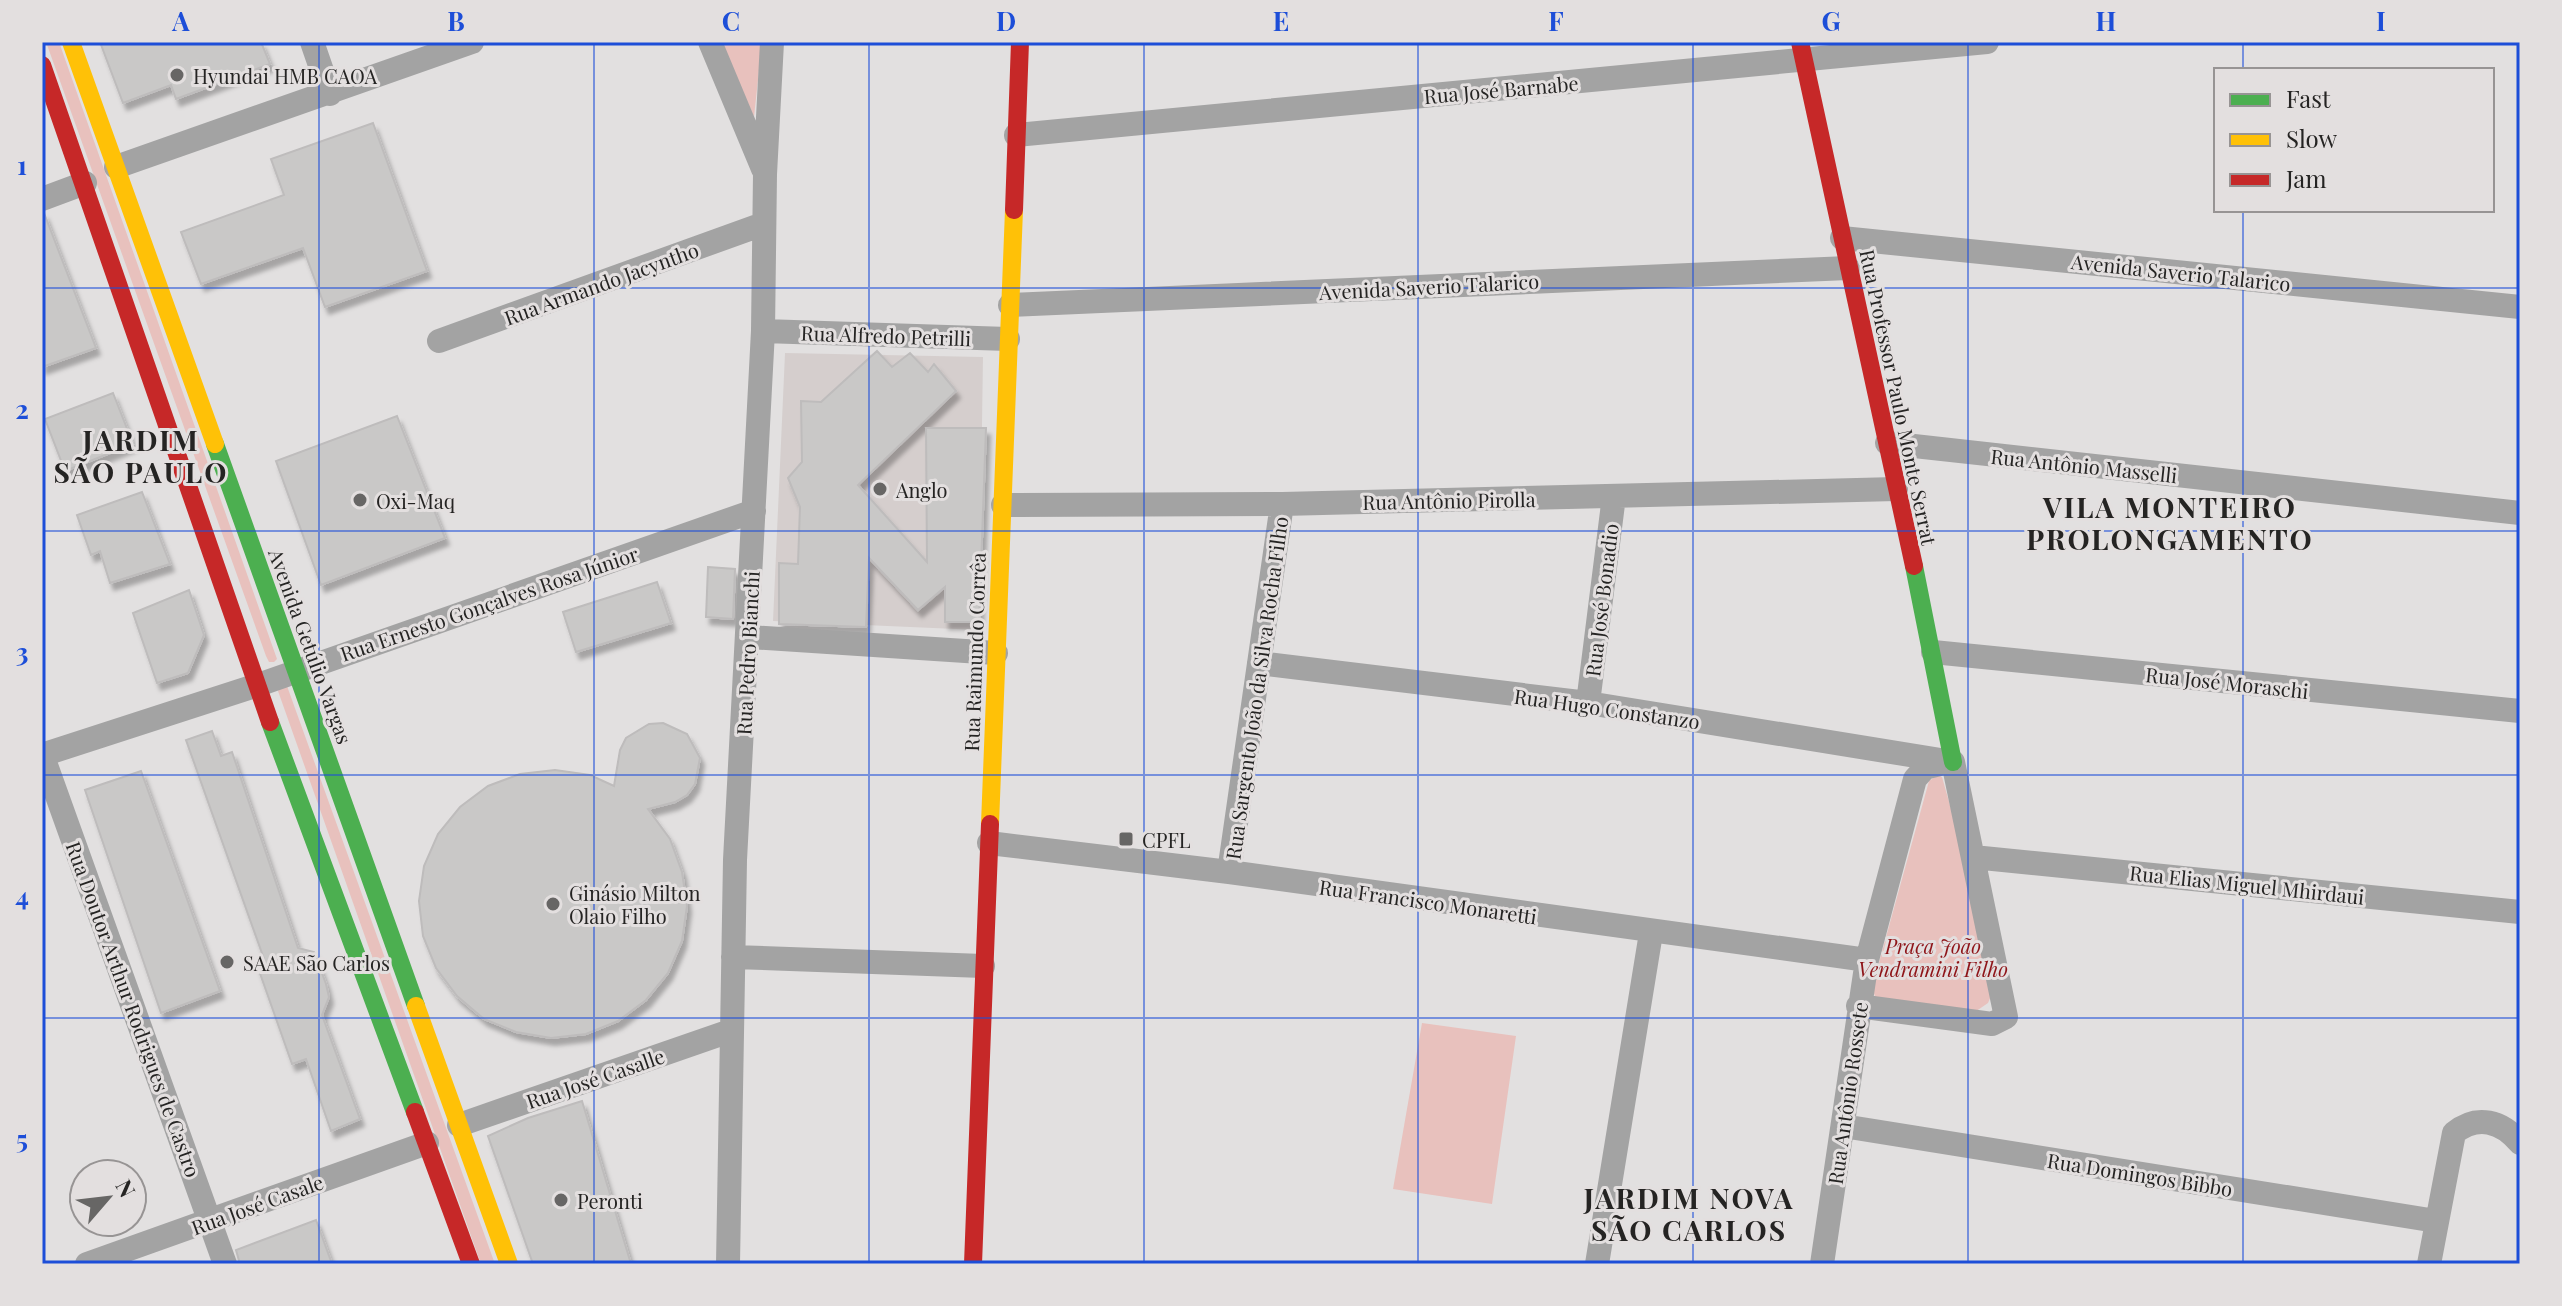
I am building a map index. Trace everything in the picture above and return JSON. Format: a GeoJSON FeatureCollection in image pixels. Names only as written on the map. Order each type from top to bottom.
{"type":"FeatureCollection","features":[{"type":"Feature","properties":{"kind":"main road","name":"Avenida Getúlio Vargas"},"geometry":{"type":"LineString","coordinates":[[71,42],[509,1264]]}},
{"type":"Feature","properties":{"kind":"main road","name":"Rua Raimundo Corrêa"},"geometry":{"type":"LineString","coordinates":[[973,1264],[1020,42]]}},
{"type":"Feature","properties":{"kind":"main road","name":"Rua Professor Paulo Monte Serrat"},"geometry":{"type":"LineString","coordinates":[[1802,51],[1933,652],[1953,762]]}},
{"type":"Feature","properties":{"kind":"main road"},"geometry":{"type":"LineString","coordinates":[[42,65],[258,685],[471,1264]]}},
{"type":"Feature","properties":{"kind":"street"},"geometry":{"type":"LineString","coordinates":[[312,42],[330,94]]}},
{"type":"Feature","properties":{"kind":"street"},"geometry":{"type":"LineString","coordinates":[[116,167],[472,42]]}},
{"type":"Feature","properties":{"kind":"street"},"geometry":{"type":"LineString","coordinates":[[710,42],[765,174]]}},
{"type":"Feature","properties":{"kind":"street","name":"Rua Pedro Bianchi"},"geometry":{"type":"LineString","coordinates":[[728,1264],[735,860],[763,331],[763,224],[772,42]]}},
{"type":"Feature","properties":{"kind":"street","name":"Rua José Barnabe"},"geometry":{"type":"LineString","coordinates":[[1016,135],[1802,51],[1987,42]]}},
{"type":"Feature","properties":{"kind":"street"},"geometry":{"type":"LineString","coordinates":[[42,199],[85,183]]}},
{"type":"Feature","properties":{"kind":"street","name":"Rua Armando Jacyntho"},"geometry":{"type":"LineString","coordinates":[[439,341],[763,224]]}},
{"type":"Feature","properties":{"kind":"street","name":"Avenida Saverio Talarico"},"geometry":{"type":"LineString","coordinates":[[1842,238],[2520,307]]}},
{"type":"Feature","properties":{"kind":"street","name":"Avenida Saverio Talarico"},"geometry":{"type":"LineString","coordinates":[[1010,305],[1848,268]]}},
{"type":"Feature","properties":{"kind":"street","name":"Rua Alfredo Petrilli"},"geometry":{"type":"LineString","coordinates":[[763,331],[1008,339]]}},
{"type":"Feature","properties":{"kind":"street","name":"Rua Antônio Masselli"},"geometry":{"type":"LineString","coordinates":[[1887,443],[2520,513]]}},
{"type":"Feature","properties":{"kind":"street","name":"Rua Antônio Pirolla"},"geometry":{"type":"LineString","coordinates":[[1003,505],[1282,504],[1896,489]]}},
{"type":"Feature","properties":{"kind":"street","name":"Rua José Bonadio"},"geometry":{"type":"LineString","coordinates":[[1588,703],[1614,496]]}},
{"type":"Feature","properties":{"kind":"street","name":"Rua Sargento João da Silva Rocha Filho"},"geometry":{"type":"LineString","coordinates":[[1229,872],[1282,504]]}},
{"type":"Feature","properties":{"kind":"street","name":"Rua Ernesto Gonçalves Rosa Júnior"},"geometry":{"type":"LineString","coordinates":[[42,754],[258,685],[754,511]]}},
{"type":"Feature","properties":{"kind":"street"},"geometry":{"type":"LineString","coordinates":[[749,637],[996,653]]}},
{"type":"Feature","properties":{"kind":"street","name":"Rua José Moraschi"},"geometry":{"type":"LineString","coordinates":[[1933,652],[2520,711]]}},
{"type":"Feature","properties":{"kind":"street","name":"Rua Hugo Constanzo"},"geometry":{"type":"LineString","coordinates":[[1259,663],[1588,703],[1953,762]]}},
{"type":"Feature","properties":{"kind":"street","name":"Rua Doutor Arthur Rodrigues de Castro"},"geometry":{"type":"LineString","coordinates":[[42,754],[225,1264]]}},
{"type":"Feature","properties":{"kind":"street"},"geometry":{"type":"LineString","coordinates":[[1858,1006],[1992,1024],[2006,1017],[1953,762]]}},
{"type":"Feature","properties":{"kind":"street","name":"Rua Antônio Rossete"},"geometry":{"type":"LineString","coordinates":[[1822,1264],[1867,960],[1915,779],[1925,768],[1953,762]]}},
{"type":"Feature","properties":{"kind":"street","name":"Rua Francisco Monaretti"},"geometry":{"type":"LineString","coordinates":[[989,843],[1229,872],[1651,933],[1867,960]]}},
{"type":"Feature","properties":{"kind":"street","name":"Rua Elias Miguel Mhirdaui"},"geometry":{"type":"LineString","coordinates":[[1973,857],[2520,912]]}},
{"type":"Feature","properties":{"kind":"street"},"geometry":{"type":"LineString","coordinates":[[1597,1264],[1651,933]]}},
{"type":"Feature","properties":{"kind":"street"},"geometry":{"type":"LineString","coordinates":[[733,957],[983,966]]}},
{"type":"Feature","properties":{"kind":"street","name":"Rua José Casalle"},"geometry":{"type":"LineString","coordinates":[[459,1125],[730,1031]]}},
{"type":"Feature","properties":{"kind":"street"},"geometry":{"type":"LineString","coordinates":[[2429,1264],[2454,1133],[2471,1122],[2491,1123],[2505,1129],[2520,1143]]}},
{"type":"Feature","properties":{"kind":"street","name":"Rua Domingos Bibbo"},"geometry":{"type":"LineString","coordinates":[[1843,1126],[2436,1221]]}},
{"type":"Feature","properties":{"kind":"street","name":"Rua José Casale"},"geometry":{"type":"LineString","coordinates":[[87,1264],[427,1143]]}},
{"type":"Feature","properties":{"kind":"shaded area","name":"Anglo"},"geometry":{"type":"Polygon","coordinates":[[[785,353],[983,357],[979,630],[773,621],[785,353]]]}},
{"type":"Feature","properties":{"kind":"green space"},"geometry":{"type":"Polygon","coordinates":[[[46,42],[59,42],[277,659],[274,662],[269,662],[266,656],[46,42]]]}},
{"type":"Feature","properties":{"kind":"green space"},"geometry":{"type":"Polygon","coordinates":[[[721,42],[762,42],[754,117],[721,42]]]}},
{"type":"Feature","properties":{"kind":"green space"},"geometry":{"type":"Polygon","coordinates":[[[282,685],[287,686],[495,1264],[481,1264],[278,691],[282,685]]]}},
{"type":"Feature","properties":{"kind":"green space","name":"Praça João Vendramini Filho"},"geometry":{"type":"Polygon","coordinates":[[[1938,775],[1942,777],[1959,837],[1991,996],[1988,1003],[1972,1014],[1876,999],[1872,988],[1929,781],[1938,775]]]}},
{"type":"Feature","properties":{"kind":"green space"},"geometry":{"type":"Polygon","coordinates":[[[1422,1023],[1516,1036],[1492,1204],[1393,1189],[1422,1023]]]}},
{"type":"Feature","properties":{"kind":"building","name":"Hyundai HMB CAOA"},"geometry":{"type":"Polygon","coordinates":[[[100,42],[261,42],[270,64],[176,99],[171,85],[123,103],[100,42]]]}},
{"type":"Feature","properties":{"kind":"building"},"geometry":{"type":"Polygon","coordinates":[[[373,123],[427,271],[325,307],[303,248],[201,284],[181,232],[284,195],[271,159],[373,123]]]}},
{"type":"Feature","properties":{"kind":"building"},"geometry":{"type":"Polygon","coordinates":[[[42,214],[96,348],[42,367],[42,214]]]}},
{"type":"Feature","properties":{"kind":"building","name":"Anglo"},"geometry":{"type":"Polygon","coordinates":[[[877,351],[892,367],[910,353],[928,372],[934,364],[956,391],[858,485],[927,562],[926,428],[986,428],[979,622],[945,622],[945,587],[918,610],[869,558],[866,627],[779,624],[779,563],[798,564],[800,507],[788,478],[802,462],[801,401],[821,402],[877,351]]]}},
{"type":"Feature","properties":{"kind":"building"},"geometry":{"type":"Polygon","coordinates":[[[113,393],[133,444],[65,471],[45,419],[113,393]]]}},
{"type":"Feature","properties":{"kind":"building","name":"Oxi-Maq"},"geometry":{"type":"Polygon","coordinates":[[[397,416],[445,538],[321,585],[276,461],[397,416]]]}},
{"type":"Feature","properties":{"kind":"building"},"geometry":{"type":"Polygon","coordinates":[[[142,492],[170,564],[110,583],[100,551],[91,555],[77,515],[142,492]]]}},
{"type":"Feature","properties":{"kind":"building"},"geometry":{"type":"Polygon","coordinates":[[[708,567],[735,569],[733,619],[706,617],[708,567]]]}},
{"type":"Feature","properties":{"kind":"building"},"geometry":{"type":"Polygon","coordinates":[[[657,582],[671,623],[576,652],[563,612],[657,582]]]}},
{"type":"Feature","properties":{"kind":"building"},"geometry":{"type":"Polygon","coordinates":[[[189,590],[204,635],[188,673],[157,683],[133,613],[189,590]]]}},
{"type":"Feature","properties":{"kind":"building","name":"Ginásio Milton Olaio Filho"},"geometry":{"type":"Polygon","coordinates":[[[663,723],[687,734],[700,758],[695,784],[687,795],[675,802],[648,809],[670,839],[682,872],[687,906],[682,941],[668,973],[646,1000],[618,1021],[586,1034],[551,1038],[516,1032],[484,1019],[457,996],[436,968],[423,936],[419,901],[424,866],[438,834],[460,807],[488,786],[520,774],[555,770],[590,775],[614,786],[620,750],[626,738],[649,724],[663,723]]]}},
{"type":"Feature","properties":{"kind":"building"},"geometry":{"type":"Polygon","coordinates":[[[212,731],[221,756],[232,752],[298,948],[314,952],[326,984],[329,997],[322,1015],[360,1119],[331,1131],[306,1059],[292,1064],[256,962],[264,959],[186,740],[212,731]]]}},
{"type":"Feature","properties":{"kind":"building"},"geometry":{"type":"Polygon","coordinates":[[[141,771],[220,991],[161,1013],[85,790],[141,771]]]}},
{"type":"Feature","properties":{"kind":"building","name":"Peronti"},"geometry":{"type":"Polygon","coordinates":[[[582,1101],[631,1264],[533,1264],[488,1136],[528,1118],[582,1101]]]}},
{"type":"Feature","properties":{"kind":"building"},"geometry":{"type":"Polygon","coordinates":[[[316,1220],[332,1264],[240,1264],[236,1250],[316,1220]]]}},
{"type":"Feature","properties":{"kind":"traffic: fast"},"geometry":{"type":"LineString","coordinates":[[215,444],[416,1006]]}},
{"type":"Feature","properties":{"kind":"traffic: fast"},"geometry":{"type":"LineString","coordinates":[[1914,566],[1953,762]]}},
{"type":"Feature","properties":{"kind":"traffic: fast"},"geometry":{"type":"LineString","coordinates":[[270,722],[415,1112]]}},
{"type":"Feature","properties":{"kind":"traffic: slow"},"geometry":{"type":"LineString","coordinates":[[71,42],[215,444]]}},
{"type":"Feature","properties":{"kind":"traffic: slow"},"geometry":{"type":"LineString","coordinates":[[990,824],[1014,210]]}},
{"type":"Feature","properties":{"kind":"traffic: slow"},"geometry":{"type":"LineString","coordinates":[[416,1006],[509,1264]]}},
{"type":"Feature","properties":{"kind":"traffic: jam"},"geometry":{"type":"LineString","coordinates":[[1014,210],[1020,42]]}},
{"type":"Feature","properties":{"kind":"traffic: jam"},"geometry":{"type":"LineString","coordinates":[[1800,42],[1914,566]]}},
{"type":"Feature","properties":{"kind":"traffic: jam"},"geometry":{"type":"LineString","coordinates":[[42,65],[270,722]]}},
{"type":"Feature","properties":{"kind":"traffic: jam"},"geometry":{"type":"LineString","coordinates":[[973,1264],[990,824]]}},
{"type":"Feature","properties":{"kind":"traffic: jam"},"geometry":{"type":"LineString","coordinates":[[415,1112],[471,1264]]}},
{"type":"Feature","properties":{"kind":"place","name":"Hyundai HMB CAOA"},"geometry":{"type":"Point","coordinates":[177,75]}},
{"type":"Feature","properties":{"kind":"place","name":"Anglo"},"geometry":{"type":"Point","coordinates":[880,489]}},
{"type":"Feature","properties":{"kind":"place","name":"Oxi-Maq"},"geometry":{"type":"Point","coordinates":[360,500]}},
{"type":"Feature","properties":{"kind":"place","name":"CPFL"},"geometry":{"type":"Point","coordinates":[1126,839]}},
{"type":"Feature","properties":{"kind":"place","name":"Ginásio Milton Olaio Filho"},"geometry":{"type":"Point","coordinates":[553,904]}},
{"type":"Feature","properties":{"kind":"place","name":"SAAE São Carlos"},"geometry":{"type":"Point","coordinates":[227,962]}},
{"type":"Feature","properties":{"kind":"place","name":"Peronti"},"geometry":{"type":"Point","coordinates":[561,1200]}},
{"type":"Feature","properties":{"kind":"district","name":"JARDIM SÃO PAULO"},"geometry":{"type":"Point","coordinates":[141,455]}},
{"type":"Feature","properties":{"kind":"district","name":"VILA MONTEIRO PROLONGAMENTO"},"geometry":{"type":"Point","coordinates":[2170,522]}},
{"type":"Feature","properties":{"kind":"district","name":"JARDIM NOVA SÃO CARLOS"},"geometry":{"type":"Point","coordinates":[1689,1213]}}]}
